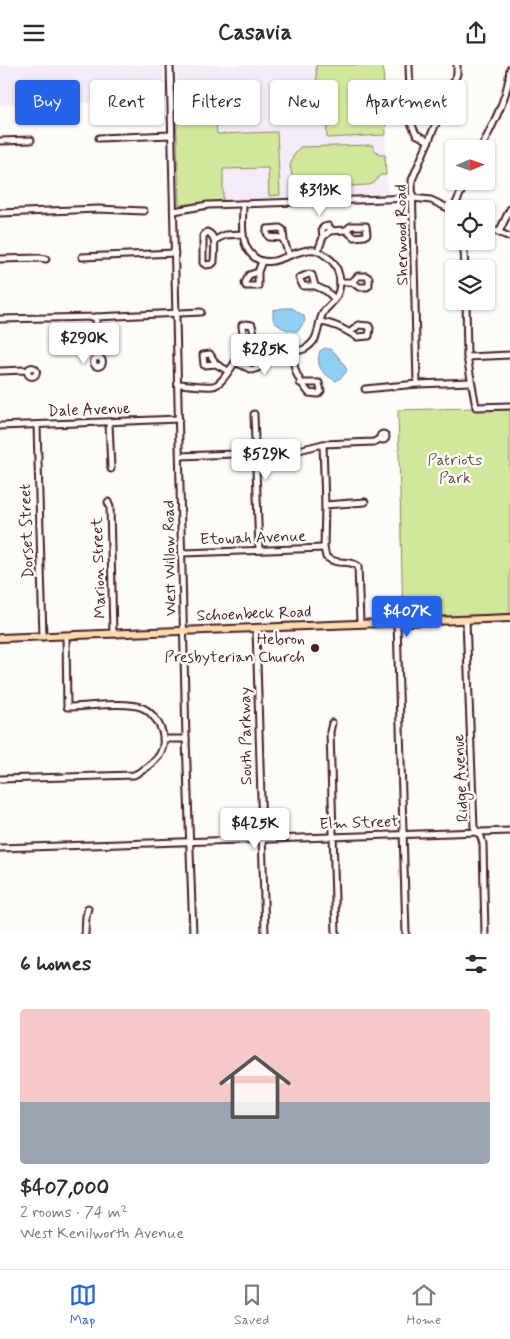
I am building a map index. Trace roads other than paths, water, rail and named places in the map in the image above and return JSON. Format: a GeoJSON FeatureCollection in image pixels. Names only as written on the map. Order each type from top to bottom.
{"type":"FeatureCollection","features":[{"type":"Feature","properties":{"kind":"main road","name":"Schoenbeck Road"},"geometry":{"type":"LineString","coordinates":[[0,638],[510,618]]}},
{"type":"Feature","properties":{"kind":"street","name":"West Willow Road"},"geometry":{"type":"LineString","coordinates":[[170,65],[186,739],[193,934]]}},
{"type":"Feature","properties":{"kind":"street"},"geometry":{"type":"LineString","coordinates":[[409,65],[410,123],[416,134],[429,141]]}},
{"type":"Feature","properties":{"kind":"street","name":"Sherwood Road"},"geometry":{"type":"LineString","coordinates":[[417,384],[412,180],[457,75],[457,65]]}},
{"type":"Feature","properties":{"kind":"street"},"geometry":{"type":"LineString","coordinates":[[485,140],[502,104],[509,81],[510,69]]}},
{"type":"Feature","properties":{"kind":"street"},"geometry":{"type":"LineString","coordinates":[[99,138],[172,135]]}},
{"type":"Feature","properties":{"kind":"street"},"geometry":{"type":"LineString","coordinates":[[0,141],[31,140]]}},
{"type":"Feature","properties":{"kind":"street"},"geometry":{"type":"LineString","coordinates":[[174,211],[208,205],[413,198],[431,200],[445,207]]}},
{"type":"Feature","properties":{"kind":"street"},"geometry":{"type":"LineString","coordinates":[[179,384],[214,386],[223,381],[235,362],[254,344],[263,341],[276,343],[293,351],[303,349],[312,343],[318,334],[323,312],[335,299],[340,282],[338,268],[330,259],[318,251],[310,249],[275,261],[262,261],[252,255],[246,245],[243,234],[243,204]]}},
{"type":"Feature","properties":{"kind":"street"},"geometry":{"type":"LineString","coordinates":[[0,213],[98,209],[144,211]]}},
{"type":"Feature","properties":{"kind":"street"},"geometry":{"type":"LineString","coordinates":[[499,231],[510,209]]}},
{"type":"Feature","properties":{"kind":"street"},"geometry":{"type":"LineString","coordinates":[[318,251],[324,227],[328,226],[332,230],[346,230]]}},
{"type":"Feature","properties":{"kind":"street"},"geometry":{"type":"LineString","coordinates":[[495,230],[510,237]]}},
{"type":"Feature","properties":{"kind":"street"},"geometry":{"type":"LineString","coordinates":[[207,232],[210,233],[215,240],[214,262],[213,264],[205,265],[203,263],[203,235],[207,232]]}},
{"type":"Feature","properties":{"kind":"street"},"geometry":{"type":"LineString","coordinates":[[215,240],[225,235],[243,234]]}},
{"type":"Feature","properties":{"kind":"street"},"geometry":{"type":"LineString","coordinates":[[284,241],[289,255]]}},
{"type":"Feature","properties":{"kind":"street"},"geometry":{"type":"LineString","coordinates":[[82,257],[175,253]]}},
{"type":"Feature","properties":{"kind":"street"},"geometry":{"type":"LineString","coordinates":[[0,259],[39,257],[46,259]]}},
{"type":"Feature","properties":{"kind":"street"},"geometry":{"type":"LineString","coordinates":[[258,272],[262,261]]}},
{"type":"Feature","properties":{"kind":"street"},"geometry":{"type":"LineString","coordinates":[[340,282],[352,282]]}},
{"type":"Feature","properties":{"kind":"street"},"geometry":{"type":"LineString","coordinates":[[315,285],[335,299]]}},
{"type":"Feature","properties":{"kind":"street"},"geometry":{"type":"LineString","coordinates":[[466,310],[467,357],[476,407],[510,406]]}},
{"type":"Feature","properties":{"kind":"street"},"geometry":{"type":"LineString","coordinates":[[0,319],[201,312]]}},
{"type":"Feature","properties":{"kind":"street"},"geometry":{"type":"LineString","coordinates":[[96,317],[96,357]]}},
{"type":"Feature","properties":{"kind":"street"},"geometry":{"type":"LineString","coordinates":[[320,322],[334,324],[344,331],[351,332]]}},
{"type":"Feature","properties":{"kind":"street"},"geometry":{"type":"LineString","coordinates":[[235,362],[252,370],[258,369],[259,361],[254,344]]}},
{"type":"Feature","properties":{"kind":"street"},"geometry":{"type":"LineString","coordinates":[[293,351],[294,365],[300,383]]}},
{"type":"Feature","properties":{"kind":"street"},"geometry":{"type":"LineString","coordinates":[[467,357],[510,355]]}},
{"type":"Feature","properties":{"kind":"street"},"geometry":{"type":"LineString","coordinates":[[216,364],[228,371]]}},
{"type":"Feature","properties":{"kind":"street"},"geometry":{"type":"LineString","coordinates":[[0,371],[25,370],[28,372]]}},
{"type":"Feature","properties":{"kind":"street"},"geometry":{"type":"LineString","coordinates":[[365,389],[417,384],[471,382]]}},
{"type":"Feature","properties":{"kind":"street"},"geometry":{"type":"LineString","coordinates":[[254,414],[259,550]]}},
{"type":"Feature","properties":{"kind":"street","name":"Dale Avenue"},"geometry":{"type":"LineString","coordinates":[[0,425],[109,423],[179,419]]}},
{"type":"Feature","properties":{"kind":"street"},"geometry":{"type":"LineString","coordinates":[[109,423],[111,469]]}},
{"type":"Feature","properties":{"kind":"street","name":"Dorset Street"},"geometry":{"type":"LineString","coordinates":[[36,425],[43,637]]}},
{"type":"Feature","properties":{"kind":"street"},"geometry":{"type":"LineString","coordinates":[[180,456],[291,452],[323,444],[374,441],[381,438]]}},
{"type":"Feature","properties":{"kind":"street"},"geometry":{"type":"LineString","coordinates":[[323,444],[324,548],[326,557],[332,562],[353,562],[358,566],[360,623]]}},
{"type":"Feature","properties":{"kind":"street","name":"Marion Street"},"geometry":{"type":"LineString","coordinates":[[108,502],[110,507],[113,634]]}},
{"type":"Feature","properties":{"kind":"street"},"geometry":{"type":"LineString","coordinates":[[325,505],[365,502]]}},
{"type":"Feature","properties":{"kind":"street","name":"Etowah Avenue"},"geometry":{"type":"LineString","coordinates":[[182,553],[324,548]]}},
{"type":"Feature","properties":{"kind":"street","name":"Ridge Avenue"},"geometry":{"type":"LineString","coordinates":[[466,619],[474,827],[481,837],[483,845],[485,934]]}},
{"type":"Feature","properties":{"kind":"street"},"geometry":{"type":"LineString","coordinates":[[397,622],[406,934]]}},
{"type":"Feature","properties":{"kind":"street","name":"South Parkway"},"geometry":{"type":"LineString","coordinates":[[256,627],[265,934]]}},
{"type":"Feature","properties":{"kind":"street"},"geometry":{"type":"LineString","coordinates":[[0,779],[134,775],[147,769],[162,752],[163,739],[161,728],[153,715],[144,708],[130,705],[67,707],[66,636]]}},
{"type":"Feature","properties":{"kind":"street"},"geometry":{"type":"LineString","coordinates":[[332,723],[330,732],[336,934]]}},
{"type":"Feature","properties":{"kind":"street"},"geometry":{"type":"LineString","coordinates":[[163,739],[186,739]]}},
{"type":"Feature","properties":{"kind":"street","name":"Elm Street"},"geometry":{"type":"LineString","coordinates":[[0,848],[404,833],[510,831]]}},
{"type":"Feature","properties":{"kind":"street"},"geometry":{"type":"LineString","coordinates":[[85,934],[88,908]]}},
{"type":"Feature","properties":{"kind":"water"},"geometry":{"type":"Polygon","coordinates":[[[292,308],[304,316],[305,321],[298,331],[284,328],[273,319],[273,310],[292,308]]]}},
{"type":"Feature","properties":{"kind":"water"},"geometry":{"type":"Polygon","coordinates":[[[325,348],[335,352],[346,368],[344,375],[336,381],[327,376],[319,366],[320,351],[325,348]]]}},
{"type":"Feature","properties":{"kind":"place","name":"Hebron Presbyterian Church"},"geometry":{"type":"Point","coordinates":[315,648]}},
{"type":"Feature","properties":{"kind":"park label","name":"Patriots Park"},"geometry":{"type":"Point","coordinates":[455,469]}}]}
